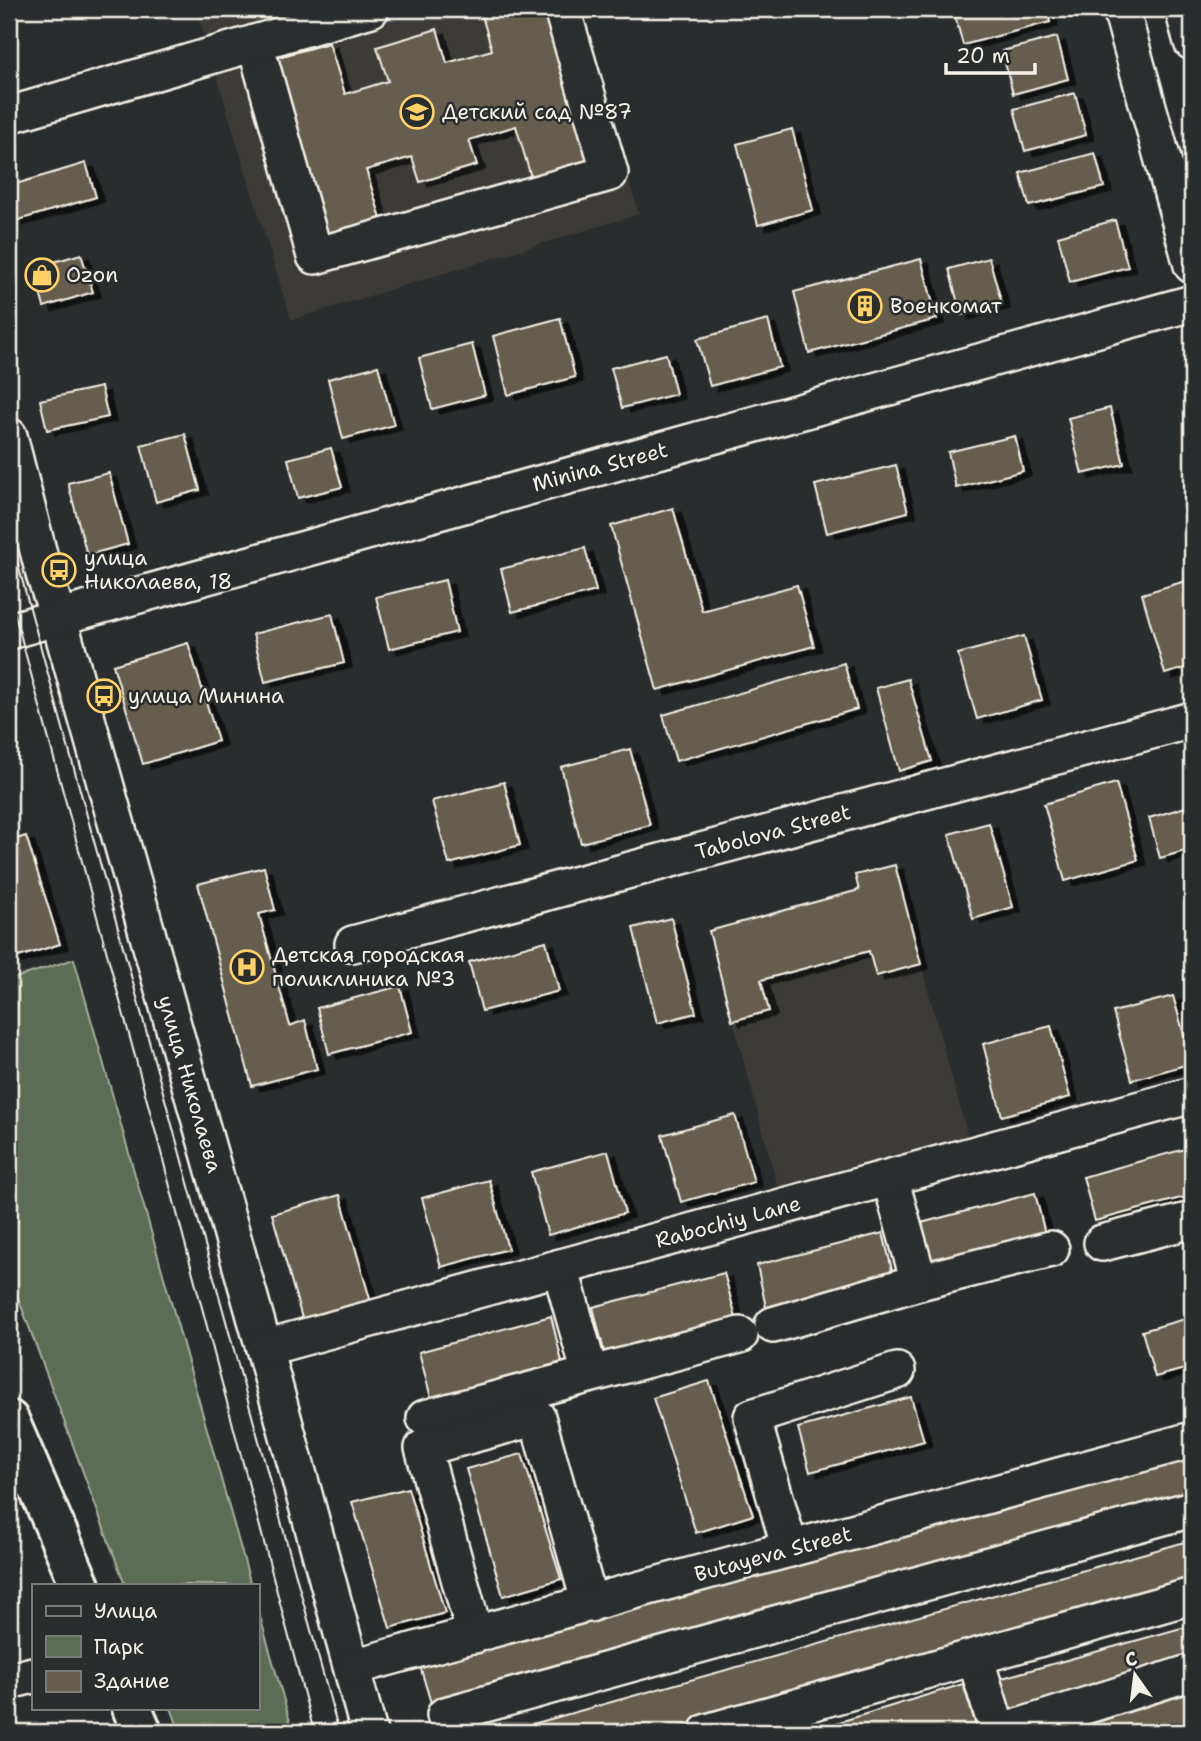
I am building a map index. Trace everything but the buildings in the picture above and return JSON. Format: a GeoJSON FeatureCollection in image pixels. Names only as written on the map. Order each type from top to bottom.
{"type":"FeatureCollection","features":[{"type":"Feature","properties":{"kind":"main road"},"geometry":{"type":"LineString","coordinates":[[9,1420],[80,1584]]}},
{"type":"Feature","properties":{"kind":"main road"},"geometry":{"type":"LineString","coordinates":[[133,1710],[142,1732]]}},
{"type":"Feature","properties":{"kind":"street"},"geometry":{"type":"LineString","coordinates":[[9,115],[371,9]]}},
{"type":"Feature","properties":{"kind":"street"},"geometry":{"type":"LineString","coordinates":[[255,43],[315,256],[610,173],[562,9]]}},
{"type":"Feature","properties":{"kind":"street"},"geometry":{"type":"LineString","coordinates":[[1121,9],[1192,265]]}},
{"type":"Feature","properties":{"kind":"street"},"geometry":{"type":"LineString","coordinates":[[1183,9],[1192,42]]}},
{"type":"Feature","properties":{"kind":"street","name":"Minina Street"},"geometry":{"type":"LineString","coordinates":[[9,631],[1192,303]]}},
{"type":"Feature","properties":{"kind":"street","name":"улица Николаева"},"geometry":{"type":"LineString","coordinates":[[9,436],[44,574],[264,1348],[369,1732]]}},
{"type":"Feature","properties":{"kind":"street","name":"Tabolova Street"},"geometry":{"type":"LineString","coordinates":[[353,944],[1192,720]]}},
{"type":"Feature","properties":{"kind":"street","name":"Rabochiy Lane"},"geometry":{"type":"LineString","coordinates":[[264,1348],[1192,1096]]}},
{"type":"Feature","properties":{"kind":"street"},"geometry":{"type":"LineString","coordinates":[[890,1178],[919,1282]]}},
{"type":"Feature","properties":{"kind":"street"},"geometry":{"type":"LineString","coordinates":[[1102,1243],[1192,1220]]}},
{"type":"Feature","properties":{"kind":"street"},"geometry":{"type":"LineString","coordinates":[[773,1325],[919,1282],[1051,1249]]}},
{"type":"Feature","properties":{"kind":"street"},"geometry":{"type":"LineString","coordinates":[[560,1267],[590,1374]]}},
{"type":"Feature","properties":{"kind":"street"},"geometry":{"type":"LineString","coordinates":[[425,1418],[740,1335]]}},
{"type":"Feature","properties":{"kind":"street"},"geometry":{"type":"LineString","coordinates":[[790,1549],[752,1418],[897,1371]]}},
{"type":"Feature","properties":{"kind":"street"},"geometry":{"type":"LineString","coordinates":[[475,1635],[423,1448],[436,1444],[537,1417],[590,1604]]}},
{"type":"Feature","properties":{"kind":"street","name":"Butayeva Street"},"geometry":{"type":"LineString","coordinates":[[353,1667],[1192,1440]]}},
{"type":"Feature","properties":{"kind":"street"},"geometry":{"type":"LineString","coordinates":[[445,1715],[1192,1509]]}},
{"type":"Feature","properties":{"kind":"street"},"geometry":{"type":"LineString","coordinates":[[707,1732],[1192,1596]]}},
{"type":"Feature","properties":{"kind":"street"},"geometry":{"type":"LineString","coordinates":[[975,1657],[1000,1732],[1192,1672]]}},
{"type":"Feature","properties":{"kind":"street"},"geometry":{"type":"LineString","coordinates":[[9,1681],[32,1675]]}},
{"type":"Feature","properties":{"kind":"shaded area","name":"Детский сад №87"},"geometry":{"type":"Polygon","coordinates":[[[196,9],[576,9],[639,214],[291,320],[196,9]]]}},
{"type":"Feature","properties":{"kind":"shaded area"},"geometry":{"type":"Polygon","coordinates":[[[898,880],[969,1141],[779,1192],[709,931],[898,880]]]}},
{"type":"Feature","properties":{"kind":"green space"},"geometry":{"type":"Polygon","coordinates":[[[74,959],[251,1584],[125,1584],[9,1273],[9,980],[74,959]]]}},
{"type":"Feature","properties":{"kind":"green space"},"geometry":{"type":"Polygon","coordinates":[[[259,1613],[293,1732],[180,1732],[172,1710],[259,1710],[259,1613]]]}},
{"type":"Feature","properties":{"kind":"tram line"},"geometry":{"type":"LineString","coordinates":[[9,532],[339,1732]]}},
{"type":"Feature","properties":{"kind":"tram line"},"geometry":{"type":"LineString","coordinates":[[9,593],[158,1141],[314,1732]]}},
{"type":"Feature","properties":{"kind":"place","name":"Детский сад №87"},"geometry":{"type":"Point","coordinates":[417,112]}},
{"type":"Feature","properties":{"kind":"place","name":"Ozon"},"geometry":{"type":"Point","coordinates":[42,275]}},
{"type":"Feature","properties":{"kind":"place","name":"Военкомат"},"geometry":{"type":"Point","coordinates":[865,306]}},
{"type":"Feature","properties":{"kind":"place","name":"улица Николаева, 18"},"geometry":{"type":"Point","coordinates":[59,570]}},
{"type":"Feature","properties":{"kind":"place","name":"улица Минина"},"geometry":{"type":"Point","coordinates":[104,696]}},
{"type":"Feature","properties":{"kind":"place","name":"Детская городская поликлиника №3"},"geometry":{"type":"Point","coordinates":[247,967]}}]}
